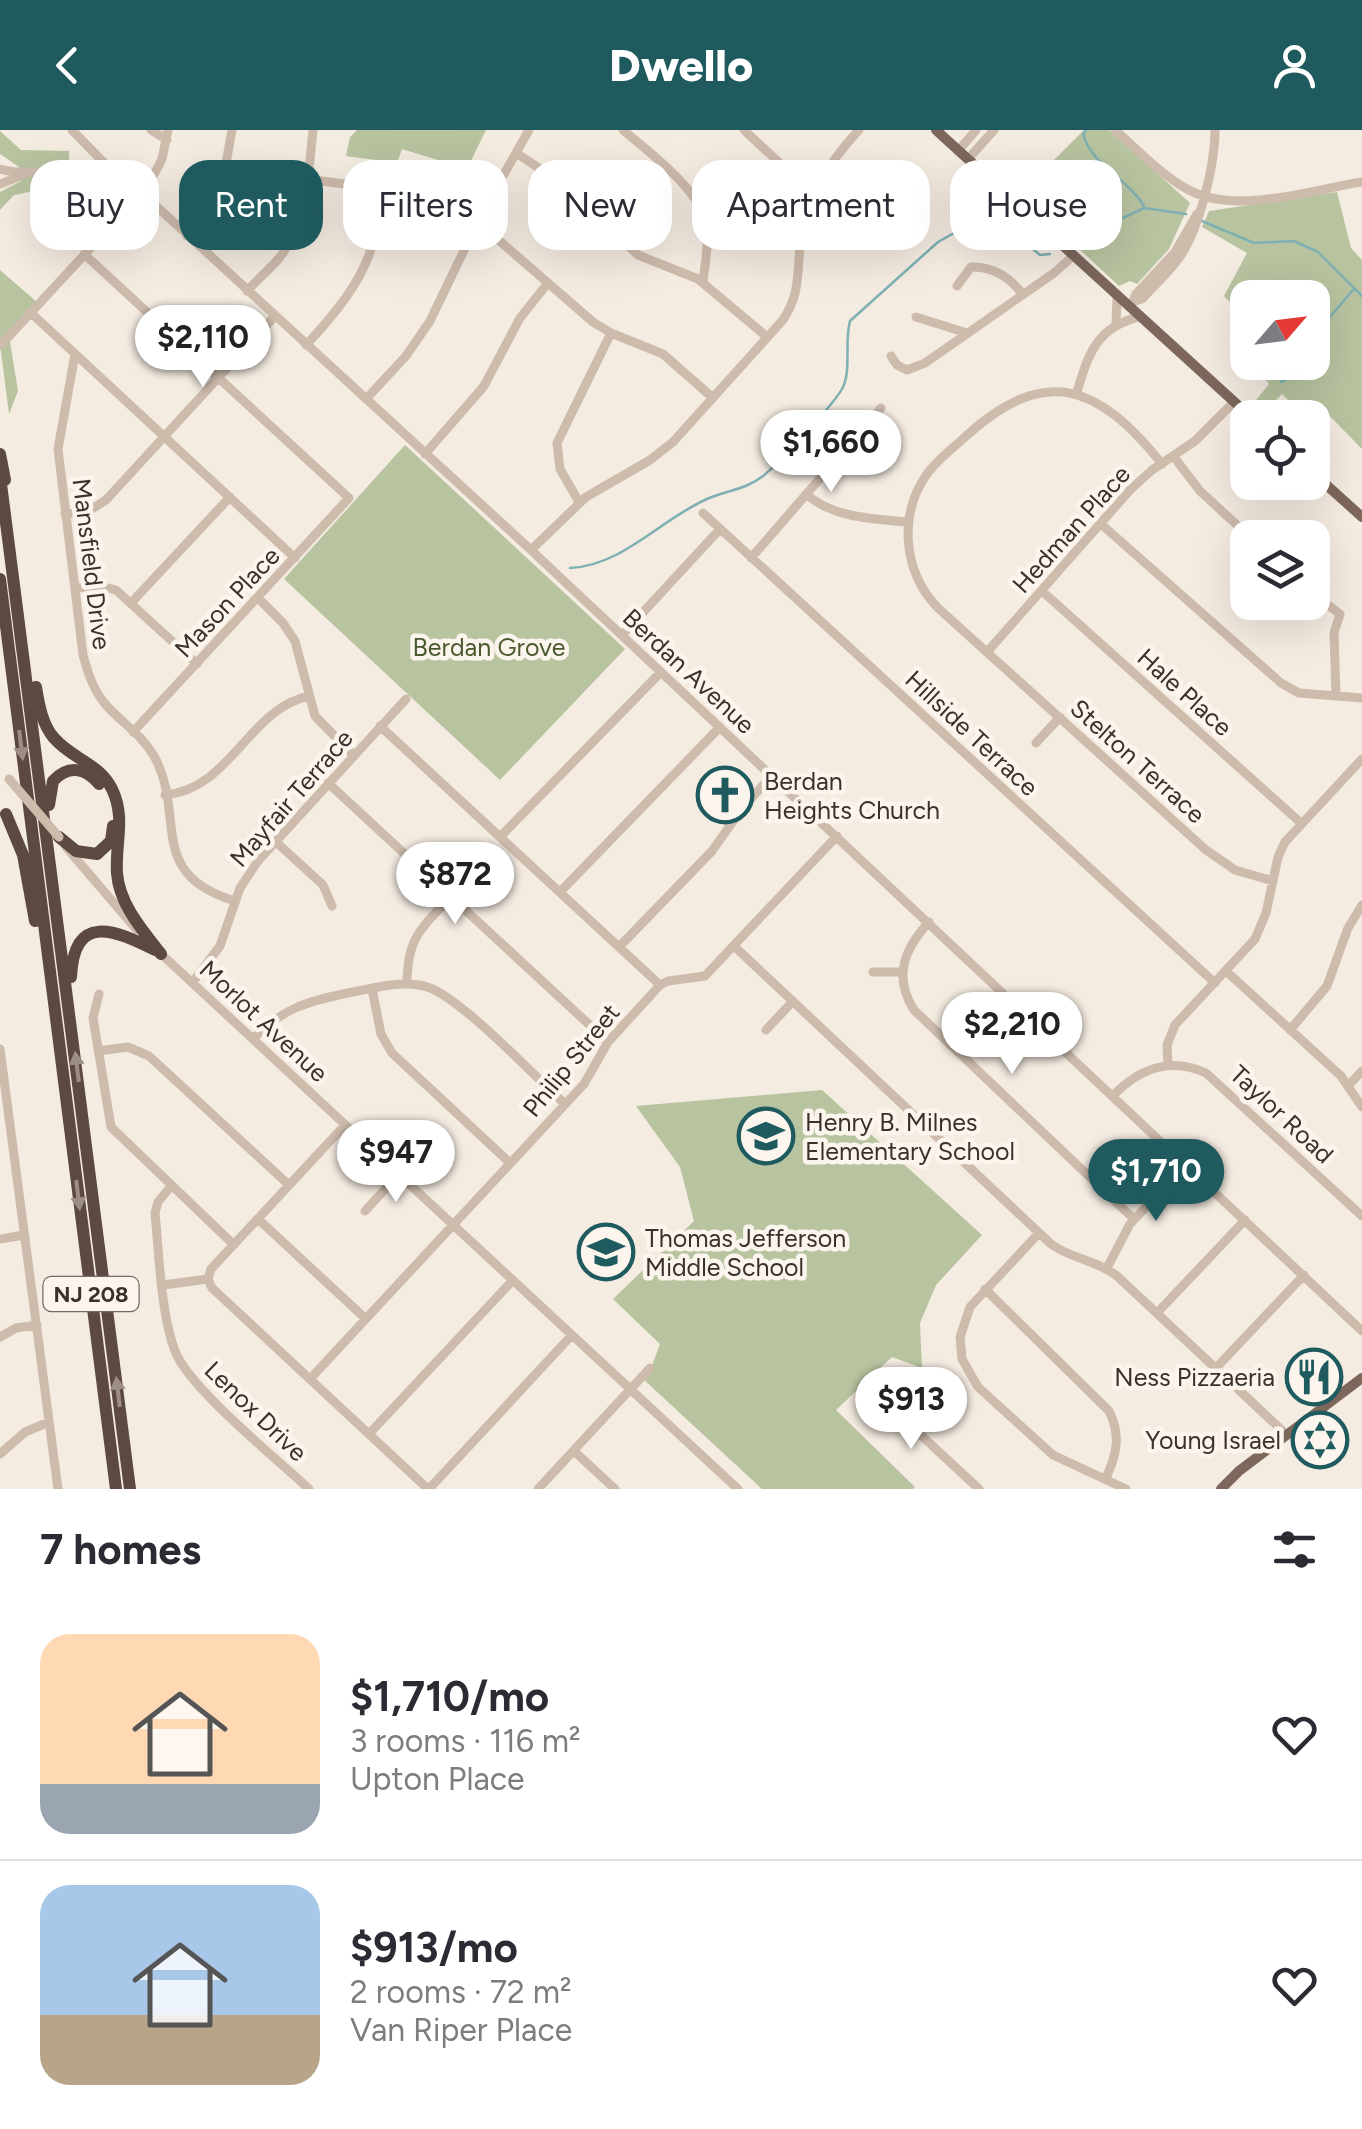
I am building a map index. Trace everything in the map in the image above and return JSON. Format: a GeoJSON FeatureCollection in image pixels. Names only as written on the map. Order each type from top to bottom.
{"type":"FeatureCollection","features":[{"type":"Feature","properties":{"kind":"highway"},"geometry":{"type":"LineString","coordinates":[[0,454],[41,712],[54,738],[94,766],[112,788],[121,818],[116,872],[120,888],[139,925],[161,954]]}},
{"type":"Feature","properties":{"kind":"highway","name":"NJ 208"},"geometry":{"type":"LineString","coordinates":[[0,476],[130,1489]]}},
{"type":"Feature","properties":{"kind":"highway","name":"NJ 208"},"geometry":{"type":"LineString","coordinates":[[0,579],[116,1489]]}},
{"type":"Feature","properties":{"kind":"highway"},"geometry":{"type":"LineString","coordinates":[[51,872],[50,786],[67,770],[83,770],[95,778],[108,801],[113,819],[111,841],[102,851],[90,855],[70,848],[58,837]]}},
{"type":"Feature","properties":{"kind":"highway"},"geometry":{"type":"LineString","coordinates":[[3,810],[26,867],[66,1098]]}},
{"type":"Feature","properties":{"kind":"highway"},"geometry":{"type":"LineString","coordinates":[[72,1031],[72,960],[86,936],[98,930],[112,930],[161,954]]}},
{"type":"Feature","properties":{"kind":"main road"},"geometry":{"type":"LineString","coordinates":[[936,130],[1117,298],[1132,304],[1138,317],[1232,400]]}},
{"type":"Feature","properties":{"kind":"main road"},"geometry":{"type":"LineString","coordinates":[[1330,488],[1362,517]]}},
{"type":"Feature","properties":{"kind":"main road"},"geometry":{"type":"LineString","coordinates":[[1221,1489],[1362,1378]]}},
{"type":"Feature","properties":{"kind":"street","name":"Berdan Avenue"},"geometry":{"type":"LineString","coordinates":[[72,130],[101,160]]}},
{"type":"Feature","properties":{"kind":"street"},"geometry":{"type":"LineString","coordinates":[[151,130],[168,135],[159,165]]}},
{"type":"Feature","properties":{"kind":"street"},"geometry":{"type":"LineString","coordinates":[[227,160],[232,130]]}},
{"type":"Feature","properties":{"kind":"street"},"geometry":{"type":"LineString","coordinates":[[309,160],[313,130]]}},
{"type":"Feature","properties":{"kind":"street"},"geometry":{"type":"LineString","coordinates":[[508,167],[529,130]]}},
{"type":"Feature","properties":{"kind":"street"},"geometry":{"type":"LineString","coordinates":[[623,130],[688,189],[701,208],[708,239],[703,282]]}},
{"type":"Feature","properties":{"kind":"street"},"geometry":{"type":"LineString","coordinates":[[744,130],[776,160]]}},
{"type":"Feature","properties":{"kind":"street"},"geometry":{"type":"LineString","coordinates":[[832,160],[859,130]]}},
{"type":"Feature","properties":{"kind":"street"},"geometry":{"type":"LineString","coordinates":[[958,150],[976,130]]}},
{"type":"Feature","properties":{"kind":"street"},"geometry":{"type":"LineString","coordinates":[[968,159],[994,130]]}},
{"type":"Feature","properties":{"kind":"street"},"geometry":{"type":"LineString","coordinates":[[1115,130],[1166,174],[1204,196],[1241,202],[1362,182]]}},
{"type":"Feature","properties":{"kind":"street"},"geometry":{"type":"LineString","coordinates":[[1132,304],[1136,294],[1175,252],[1197,214],[1213,158],[1215,130]]}},
{"type":"Feature","properties":{"kind":"street"},"geometry":{"type":"LineString","coordinates":[[516,153],[551,176],[638,255],[703,282],[767,336]]}},
{"type":"Feature","properties":{"kind":"street"},"geometry":{"type":"LineString","coordinates":[[0,169],[30,172]]}},
{"type":"Feature","properties":{"kind":"street"},"geometry":{"type":"LineString","coordinates":[[0,184],[30,173]]}},
{"type":"Feature","properties":{"kind":"street","name":"Berdan Avenue"},"geometry":{"type":"LineString","coordinates":[[159,209],[179,228]]}},
{"type":"Feature","properties":{"kind":"street"},"geometry":{"type":"LineString","coordinates":[[508,246],[593,322],[663,354],[712,398]]}},
{"type":"Feature","properties":{"kind":"street"},"geometry":{"type":"LineString","coordinates":[[0,346],[88,250]]}},
{"type":"Feature","properties":{"kind":"street","name":"Berdan Avenue"},"geometry":{"type":"LineString","coordinates":[[203,250],[531,550],[1362,1330]]}},
{"type":"Feature","properties":{"kind":"street"},"geometry":{"type":"LineString","coordinates":[[248,291],[285,250]]}},
{"type":"Feature","properties":{"kind":"street"},"geometry":{"type":"LineString","coordinates":[[306,345],[337,312],[363,273],[372,250]]}},
{"type":"Feature","properties":{"kind":"street"},"geometry":{"type":"LineString","coordinates":[[366,399],[418,341],[464,250]]}},
{"type":"Feature","properties":{"kind":"street"},"geometry":{"type":"LineString","coordinates":[[531,550],[579,502],[662,451],[782,321],[795,300],[800,250]]}},
{"type":"Feature","properties":{"kind":"street"},"geometry":{"type":"LineString","coordinates":[[84,254],[218,378]]}},
{"type":"Feature","properties":{"kind":"street"},"geometry":{"type":"LineString","coordinates":[[890,356],[907,370],[926,363],[1073,256]]}},
{"type":"Feature","properties":{"kind":"street"},"geometry":{"type":"LineString","coordinates":[[956,286],[971,267],[980,267],[1010,279],[1023,295]]}},
{"type":"Feature","properties":{"kind":"street"},"geometry":{"type":"LineString","coordinates":[[425,454],[484,386],[520,318],[548,282]]}},
{"type":"Feature","properties":{"kind":"street"},"geometry":{"type":"LineString","coordinates":[[1116,322],[1117,298]]}},
{"type":"Feature","properties":{"kind":"street"},"geometry":{"type":"LineString","coordinates":[[30,312],[295,558]]}},
{"type":"Feature","properties":{"kind":"street"},"geometry":{"type":"LineString","coordinates":[[66,514],[87,512],[100,505],[275,316]]}},
{"type":"Feature","properties":{"kind":"street"},"geometry":{"type":"LineString","coordinates":[[1076,395],[1099,339],[1116,322],[1138,317]]}},
{"type":"Feature","properties":{"kind":"street"},"geometry":{"type":"LineString","coordinates":[[916,318],[967,334]]}},
{"type":"Feature","properties":{"kind":"street"},"geometry":{"type":"LineString","coordinates":[[579,502],[560,469],[558,443],[611,333]]}},
{"type":"Feature","properties":{"kind":"street","name":"Mansfield Drive"},"geometry":{"type":"LineString","coordinates":[[75,354],[58,448],[83,655],[89,676],[102,700],[154,755],[174,847],[184,869],[205,890],[235,901]]}},
{"type":"Feature","properties":{"kind":"street","name":"Mason Place"},"geometry":{"type":"LineString","coordinates":[[133,732],[349,498],[218,378]]}},
{"type":"Feature","properties":{"kind":"street"},"geometry":{"type":"LineString","coordinates":[[806,494],[833,511],[908,522],[928,472],[997,408],[1034,394],[1076,395],[1116,414],[1162,464]]}},
{"type":"Feature","properties":{"kind":"street","name":"Hedman Place"},"geometry":{"type":"LineString","coordinates":[[988,651],[1130,490],[1196,441],[1230,406]]}},
{"type":"Feature","properties":{"kind":"street"},"geometry":{"type":"LineString","coordinates":[[752,558],[881,408]]}},
{"type":"Feature","properties":{"kind":"street"},"geometry":{"type":"LineString","coordinates":[[1174,457],[1200,492],[1231,520]]}},
{"type":"Feature","properties":{"kind":"street"},"geometry":{"type":"LineString","coordinates":[[131,603],[230,496]]}},
{"type":"Feature","properties":{"kind":"street","name":"Hillside Terrace"},"geometry":{"type":"LineString","coordinates":[[702,513],[1215,983]]}},
{"type":"Feature","properties":{"kind":"street","name":"Stelton Terrace"},"geometry":{"type":"LineString","coordinates":[[908,522],[908,548],[921,586],[938,608],[1220,862],[1272,881]]}},
{"type":"Feature","properties":{"kind":"street"},"geometry":{"type":"LineString","coordinates":[[1100,524],[1281,683],[1300,693],[1362,698]]}},
{"type":"Feature","properties":{"kind":"street"},"geometry":{"type":"LineString","coordinates":[[622,636],[720,528]]}},
{"type":"Feature","properties":{"kind":"street"},"geometry":{"type":"LineString","coordinates":[[74,588],[110,588],[197,664]]}},
{"type":"Feature","properties":{"kind":"street","name":"Hale Place"},"geometry":{"type":"LineString","coordinates":[[1042,591],[1301,823]]}},
{"type":"Feature","properties":{"kind":"street"},"geometry":{"type":"LineString","coordinates":[[258,598],[283,622],[295,641],[320,724],[354,756]]}},
{"type":"Feature","properties":{"kind":"street"},"geometry":{"type":"LineString","coordinates":[[1330,606],[1340,614],[1334,633],[1336,696]]}},
{"type":"Feature","properties":{"kind":"street"},"geometry":{"type":"LineString","coordinates":[[500,837],[661,672]]}},
{"type":"Feature","properties":{"kind":"street"},"geometry":{"type":"LineString","coordinates":[[165,795],[182,793],[206,782],[278,709],[309,696]]}},
{"type":"Feature","properties":{"kind":"street","name":"Mayfair Terrace"},"geometry":{"type":"LineString","coordinates":[[192,983],[220,946],[248,874],[406,699]]}},
{"type":"Feature","properties":{"kind":"street"},"geometry":{"type":"LineString","coordinates":[[1036,743],[1060,717]]}},
{"type":"Feature","properties":{"kind":"street"},"geometry":{"type":"LineString","coordinates":[[380,726],[660,985],[705,976],[837,836]]}},
{"type":"Feature","properties":{"kind":"street"},"geometry":{"type":"LineString","coordinates":[[560,892],[720,728]]}},
{"type":"Feature","properties":{"kind":"street"},"geometry":{"type":"LineString","coordinates":[[1112,1096],[1146,1070],[1168,1065],[1171,1032],[1255,939],[1262,926],[1278,858],[1301,823],[1362,759]]}},
{"type":"Feature","properties":{"kind":"street","name":"Morlot Avenue"},"geometry":{"type":"LineString","coordinates":[[0,770],[115,906],[161,954],[738,1489]]}},
{"type":"Feature","properties":{"kind":"street"},"geometry":{"type":"LineString","coordinates":[[619,947],[712,851],[772,775]]}},
{"type":"Feature","properties":{"kind":"street"},"geometry":{"type":"LineString","coordinates":[[328,784],[608,1042]]}},
{"type":"Feature","properties":{"kind":"street"},"geometry":{"type":"LineString","coordinates":[[275,841],[323,886],[332,906]]}},
{"type":"Feature","properties":{"kind":"street"},"geometry":{"type":"LineString","coordinates":[[406,984],[407,955],[414,937],[450,896]]}},
{"type":"Feature","properties":{"kind":"street"},"geometry":{"type":"LineString","coordinates":[[1290,1030],[1326,986],[1342,940],[1362,905]]}},
{"type":"Feature","properties":{"kind":"street"},"geometry":{"type":"LineString","coordinates":[[929,922],[910,944],[902,972],[908,1001],[920,1018],[1134,1219]]}},
{"type":"Feature","properties":{"kind":"street"},"geometry":{"type":"LineString","coordinates":[[734,946],[1058,1250],[1107,1268],[1287,1435]]}},
{"type":"Feature","properties":{"kind":"street"},"geometry":{"type":"LineString","coordinates":[[1226,971],[1349,1085],[1362,1108]]}},
{"type":"Feature","properties":{"kind":"street"},"geometry":{"type":"LineString","coordinates":[[874,972],[902,972]]}},
{"type":"Feature","properties":{"kind":"street"},"geometry":{"type":"LineString","coordinates":[[253,1039],[280,1014],[301,1004],[406,984],[430,987],[450,998],[565,1104]]}},
{"type":"Feature","properties":{"kind":"street","name":"Philip Street"},"geometry":{"type":"LineString","coordinates":[[310,1378],[590,1077],[608,1042],[660,985]]}},
{"type":"Feature","properties":{"kind":"street"},"geometry":{"type":"LineString","coordinates":[[372,989],[381,1034],[392,1053],[510,1163]]}},
{"type":"Feature","properties":{"kind":"street"},"geometry":{"type":"LineString","coordinates":[[98,994],[93,1010],[111,1127],[234,1245]]}},
{"type":"Feature","properties":{"kind":"street"},"geometry":{"type":"LineString","coordinates":[[766,1030],[793,1002]]}},
{"type":"Feature","properties":{"kind":"street"},"geometry":{"type":"LineString","coordinates":[[98,1050],[128,1047],[149,1056],[289,1186]]}},
{"type":"Feature","properties":{"kind":"street"},"geometry":{"type":"LineString","coordinates":[[0,1050],[58,1489]]}},
{"type":"Feature","properties":{"kind":"street","name":"Taylor Road"},"geometry":{"type":"LineString","coordinates":[[1168,1065],[1195,1068],[1219,1081],[1362,1216]]}},
{"type":"Feature","properties":{"kind":"street"},"geometry":{"type":"LineString","coordinates":[[1349,1085],[1362,1072]]}},
{"type":"Feature","properties":{"kind":"street"},"geometry":{"type":"LineString","coordinates":[[346,1124],[212,1268],[208,1279],[212,1288],[428,1489],[572,1334]]}},
{"type":"Feature","properties":{"kind":"street"},"geometry":{"type":"LineString","coordinates":[[0,1150],[13,1148]]}},
{"type":"Feature","properties":{"kind":"street"},"geometry":{"type":"LineString","coordinates":[[1107,1268],[1134,1219],[1186,1165]]}},
{"type":"Feature","properties":{"kind":"street"},"geometry":{"type":"LineString","coordinates":[[364,1211],[398,1174]]}},
{"type":"Feature","properties":{"kind":"street","name":"Lenox Drive"},"geometry":{"type":"LineString","coordinates":[[171,1186],[154,1213],[171,1341],[186,1373],[310,1489]]}},
{"type":"Feature","properties":{"kind":"street"},"geometry":{"type":"LineString","coordinates":[[258,1219],[366,1319]]}},
{"type":"Feature","properties":{"kind":"street"},"geometry":{"type":"LineString","coordinates":[[1157,1313],[1245,1220]]}},
{"type":"Feature","properties":{"kind":"street"},"geometry":{"type":"LineString","coordinates":[[1039,1233],[965,1316],[960,1337],[962,1360],[970,1378],[1052,1455],[1126,1489]]}},
{"type":"Feature","properties":{"kind":"street"},"geometry":{"type":"LineString","coordinates":[[0,1239],[24,1235]]}},
{"type":"Feature","properties":{"kind":"street"},"geometry":{"type":"LineString","coordinates":[[1216,1368],[1304,1276]]}},
{"type":"Feature","properties":{"kind":"street"},"geometry":{"type":"LineString","coordinates":[[164,1285],[208,1279]]}},
{"type":"Feature","properties":{"kind":"street"},"geometry":{"type":"LineString","coordinates":[[369,1434],[513,1280]]}},
{"type":"Feature","properties":{"kind":"street"},"geometry":{"type":"LineString","coordinates":[[986,1290],[1109,1410],[1117,1448],[1106,1478]]}},
{"type":"Feature","properties":{"kind":"street"},"geometry":{"type":"LineString","coordinates":[[0,1337],[16,1328],[37,1325]]}},
{"type":"Feature","properties":{"kind":"street"},"geometry":{"type":"LineString","coordinates":[[538,1489],[650,1368]]}},
{"type":"Feature","properties":{"kind":"street"},"geometry":{"type":"LineString","coordinates":[[868,1386],[977,1488]]}},
{"type":"Feature","properties":{"kind":"street"},"geometry":{"type":"LineString","coordinates":[[0,1454],[25,1432],[49,1422]]}},
{"type":"Feature","properties":{"kind":"street"},"geometry":{"type":"LineString","coordinates":[[574,1451],[615,1489]]}},
{"type":"Feature","properties":{"kind":"green space"},"geometry":{"type":"Polygon","coordinates":[[[357,130],[486,130],[471,160],[438,160],[402,149],[398,160],[346,156],[350,137],[357,130]]]}},
{"type":"Feature","properties":{"kind":"green space"},"geometry":{"type":"Polygon","coordinates":[[[1084,130],[1109,130],[1190,203],[1169,249],[1137,284],[1130,281],[1119,286],[1080,250],[1122,250],[1122,160],[1054,160],[1084,130]]]}},
{"type":"Feature","properties":{"kind":"green space"},"geometry":{"type":"Polygon","coordinates":[[[0,131],[21,150],[69,151],[69,160],[30,160],[30,192],[14,195],[0,210],[0,192],[21,181],[19,167],[0,154],[0,131]]]}},
{"type":"Feature","properties":{"kind":"green space"},"geometry":{"type":"Polygon","coordinates":[[[1337,192],[1351,248],[1362,260],[1362,449],[1330,416],[1330,400],[1288,400],[1282,394],[1276,400],[1256,400],[1269,384],[1265,380],[1330,380],[1330,280],[1233,280],[1247,253],[1202,227],[1209,211],[1337,192]]]}},
{"type":"Feature","properties":{"kind":"green space"},"geometry":{"type":"Polygon","coordinates":[[[0,270],[38,303],[9,336],[18,391],[9,414],[0,344],[0,270]]]}},
{"type":"Feature","properties":{"kind":"green space","name":"Berdan Grove"},"geometry":{"type":"Polygon","coordinates":[[[405,445],[625,649],[500,780],[284,579],[405,445]]]}},
{"type":"Feature","properties":{"kind":"green space"},"geometry":{"type":"Polygon","coordinates":[[[822,1090],[982,1235],[936,1285],[920,1323],[922,1368],[892,1357],[836,1410],[913,1489],[762,1489],[642,1378],[651,1368],[660,1344],[613,1299],[694,1221],[680,1167],[636,1106],[822,1090]]]}},
{"type":"Feature","properties":{"kind":"waterway"},"geometry":{"type":"LineString","coordinates":[[1086,130],[1083,134],[1094,155],[1144,206]]}},
{"type":"Feature","properties":{"kind":"waterway"},"geometry":{"type":"LineString","coordinates":[[1122,218],[1144,208],[1186,214]]}},
{"type":"Feature","properties":{"kind":"waterway"},"geometry":{"type":"LineString","coordinates":[[1202,221],[1254,243],[1294,241],[1318,252],[1362,296]]}},
{"type":"Feature","properties":{"kind":"waterway"},"geometry":{"type":"LineString","coordinates":[[570,568],[624,551],[690,508],[763,476],[842,389],[847,374],[850,321],[938,242],[968,225],[986,224],[1013,232],[1040,255],[1050,254]]}},
{"type":"Feature","properties":{"kind":"waterway"},"geometry":{"type":"LineString","coordinates":[[1330,317],[1353,290]]}},
{"type":"Feature","properties":{"kind":"waterway"},"geometry":{"type":"LineString","coordinates":[[1281,382],[1285,380]]}},
{"type":"Feature","properties":{"kind":"place","name":"Berdan Heights Church"},"geometry":{"type":"Point","coordinates":[725,795]}},
{"type":"Feature","properties":{"kind":"place","name":"Henry B. Milnes Elementary School"},"geometry":{"type":"Point","coordinates":[766,1136]}},
{"type":"Feature","properties":{"kind":"place","name":"Thomas Jefferson Middle School"},"geometry":{"type":"Point","coordinates":[606,1252]}},
{"type":"Feature","properties":{"kind":"place","name":"Ness Pizzaeria"},"geometry":{"type":"Point","coordinates":[1314,1377]}},
{"type":"Feature","properties":{"kind":"place","name":"Young Israel"},"geometry":{"type":"Point","coordinates":[1320,1440]}}]}
